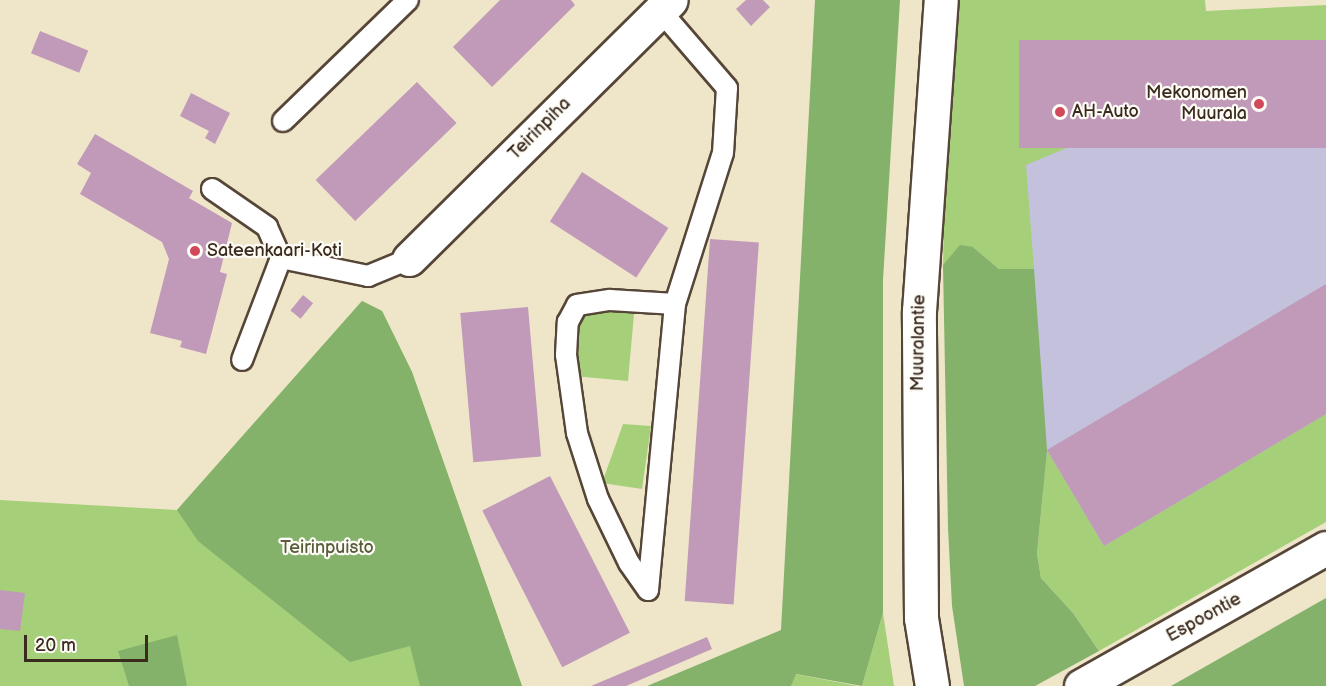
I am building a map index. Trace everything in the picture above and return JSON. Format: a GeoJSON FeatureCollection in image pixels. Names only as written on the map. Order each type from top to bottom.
{"type":"FeatureCollection","features":[{"type":"Feature","properties":{"kind":"street","name":"Muuralantie"},"geometry":{"type":"LineString","coordinates":[[932,686],[921,618],[919,311],[941,0]]}},
{"type":"Feature","properties":{"kind":"street","name":"Teirinpiha"},"geometry":{"type":"LineString","coordinates":[[409,259],[666,5]]}},
{"type":"Feature","properties":{"kind":"street","name":"Espoontie"},"geometry":{"type":"LineString","coordinates":[[1081,686],[1326,548]]}},
{"type":"Feature","properties":{"kind":"lane"},"geometry":{"type":"LineString","coordinates":[[283,121],[408,0]]}},
{"type":"Feature","properties":{"kind":"lane"},"geometry":{"type":"LineString","coordinates":[[666,5],[727,88],[723,153],[675,304],[648,590],[629,562],[598,499],[577,433],[566,356],[568,322],[577,305],[610,300],[675,304]]}},
{"type":"Feature","properties":{"kind":"lane"},"geometry":{"type":"LineString","coordinates":[[212,189],[267,227],[281,258],[242,360]]}},
{"type":"Feature","properties":{"kind":"lane"},"geometry":{"type":"LineString","coordinates":[[281,258],[368,276],[409,259]]}},
{"type":"Feature","properties":{"kind":"shaded area"},"geometry":{"type":"Polygon","coordinates":[[[1326,35],[1326,445],[1096,580],[1023,458],[1013,54],[1326,35]]]}},
{"type":"Feature","properties":{"kind":"green space"},"geometry":{"type":"Polygon","coordinates":[[[815,0],[900,0],[883,280],[883,613],[862,686],[796,674],[791,686],[647,686],[781,630],[815,0]]]}},
{"type":"Feature","properties":{"kind":"green space"},"geometry":{"type":"Polygon","coordinates":[[[958,0],[1205,0],[1206,11],[1326,5],[1326,40],[1026,165],[1034,269],[999,269],[973,247],[943,265],[947,79],[958,0]]]}},
{"type":"Feature","properties":{"kind":"green space"},"geometry":{"type":"Polygon","coordinates":[[[960,245],[973,247],[999,269],[1034,269],[1047,450],[1037,554],[1041,578],[1073,613],[1099,651],[1035,686],[964,686],[952,606],[948,528],[943,265],[960,245]]]}},
{"type":"Feature","properties":{"kind":"green space","name":"Teirinpuisto"},"geometry":{"type":"Polygon","coordinates":[[[362,301],[382,311],[412,372],[522,686],[0,686],[0,500],[177,510],[362,301]]]}},
{"type":"Feature","properties":{"kind":"green space"},"geometry":{"type":"Polygon","coordinates":[[[362,301],[382,311],[412,372],[522,686],[420,686],[410,646],[350,662],[198,541],[177,510],[362,301]]]}},
{"type":"Feature","properties":{"kind":"green space"},"geometry":{"type":"Polygon","coordinates":[[[607,310],[634,314],[628,381],[573,376],[577,317],[607,310]]]}},
{"type":"Feature","properties":{"kind":"green space"},"geometry":{"type":"Polygon","coordinates":[[[1326,414],[1326,522],[1099,651],[1073,613],[1041,578],[1037,554],[1047,450],[1104,546],[1326,414]]]}},
{"type":"Feature","properties":{"kind":"green space"},"geometry":{"type":"Polygon","coordinates":[[[623,424],[651,426],[642,489],[602,483],[623,424]]]}},
{"type":"Feature","properties":{"kind":"green space"},"geometry":{"type":"Polygon","coordinates":[[[1326,598],[1326,686],[1171,686],[1326,598]]]}},
{"type":"Feature","properties":{"kind":"green space"},"geometry":{"type":"Polygon","coordinates":[[[883,613],[894,686],[862,686],[883,613]]]}},
{"type":"Feature","properties":{"kind":"green space"},"geometry":{"type":"Polygon","coordinates":[[[177,635],[187,686],[129,686],[118,651],[177,635]]]}},
{"type":"Feature","properties":{"kind":"green space"},"geometry":{"type":"Polygon","coordinates":[[[795,674],[858,686],[791,686],[795,674]]]}},
{"type":"Feature","properties":{"kind":"building"},"geometry":{"type":"Polygon","coordinates":[[[500,0],[571,0],[575,5],[492,87],[453,47],[500,0]]]}},
{"type":"Feature","properties":{"kind":"building"},"geometry":{"type":"Polygon","coordinates":[[[746,0],[763,0],[770,7],[751,26],[736,9],[746,0]]]}},
{"type":"Feature","properties":{"kind":"building"},"geometry":{"type":"Polygon","coordinates":[[[40,31],[88,50],[79,73],[31,53],[40,31]]]}},
{"type":"Feature","properties":{"kind":"building"},"geometry":{"type":"Polygon","coordinates":[[[1019,40],[1326,40],[1326,148],[1019,148],[1019,40]]]}},
{"type":"Feature","properties":{"kind":"building"},"geometry":{"type":"Polygon","coordinates":[[[417,82],[457,123],[355,221],[316,180],[417,82]]]}},
{"type":"Feature","properties":{"kind":"building"},"geometry":{"type":"Polygon","coordinates":[[[191,93],[230,113],[215,144],[205,138],[209,131],[180,116],[191,93]]]}},
{"type":"Feature","properties":{"kind":"building","name":"Sateenkaari-Koti"},"geometry":{"type":"Polygon","coordinates":[[[95,134],[193,191],[189,198],[232,223],[220,272],[227,274],[206,354],[180,347],[182,341],[150,333],[169,259],[162,242],[80,194],[91,173],[77,164],[95,134]]]}},
{"type":"Feature","properties":{"kind":"building"},"geometry":{"type":"Polygon","coordinates":[[[582,172],[668,228],[636,278],[550,221],[582,172]]]}},
{"type":"Feature","properties":{"kind":"building"},"geometry":{"type":"Polygon","coordinates":[[[710,239],[759,242],[734,605],[685,601],[710,239]]]}},
{"type":"Feature","properties":{"kind":"building"},"geometry":{"type":"Polygon","coordinates":[[[1326,284],[1326,414],[1104,546],[1047,450],[1326,284]]]}},
{"type":"Feature","properties":{"kind":"building"},"geometry":{"type":"Polygon","coordinates":[[[303,295],[313,303],[301,319],[290,311],[303,295]]]}},
{"type":"Feature","properties":{"kind":"building"},"geometry":{"type":"Polygon","coordinates":[[[528,307],[541,456],[473,462],[460,313],[528,307]]]}},
{"type":"Feature","properties":{"kind":"building"},"geometry":{"type":"Polygon","coordinates":[[[550,476],[630,633],[562,667],[482,511],[550,476]]]}},
{"type":"Feature","properties":{"kind":"building"},"geometry":{"type":"Polygon","coordinates":[[[0,590],[25,593],[20,631],[0,629],[0,590]]]}},
{"type":"Feature","properties":{"kind":"building"},"geometry":{"type":"Polygon","coordinates":[[[707,637],[712,649],[626,686],[591,686],[707,637]]]}},
{"type":"Feature","properties":{"kind":"place","name":"Mekonomen Muurala"},"geometry":{"type":"Point","coordinates":[1259,104]}},
{"type":"Feature","properties":{"kind":"place","name":"AH-Auto"},"geometry":{"type":"Point","coordinates":[1060,112]}},
{"type":"Feature","properties":{"kind":"place","name":"Sateenkaari-Koti"},"geometry":{"type":"Point","coordinates":[195,251]}}]}
